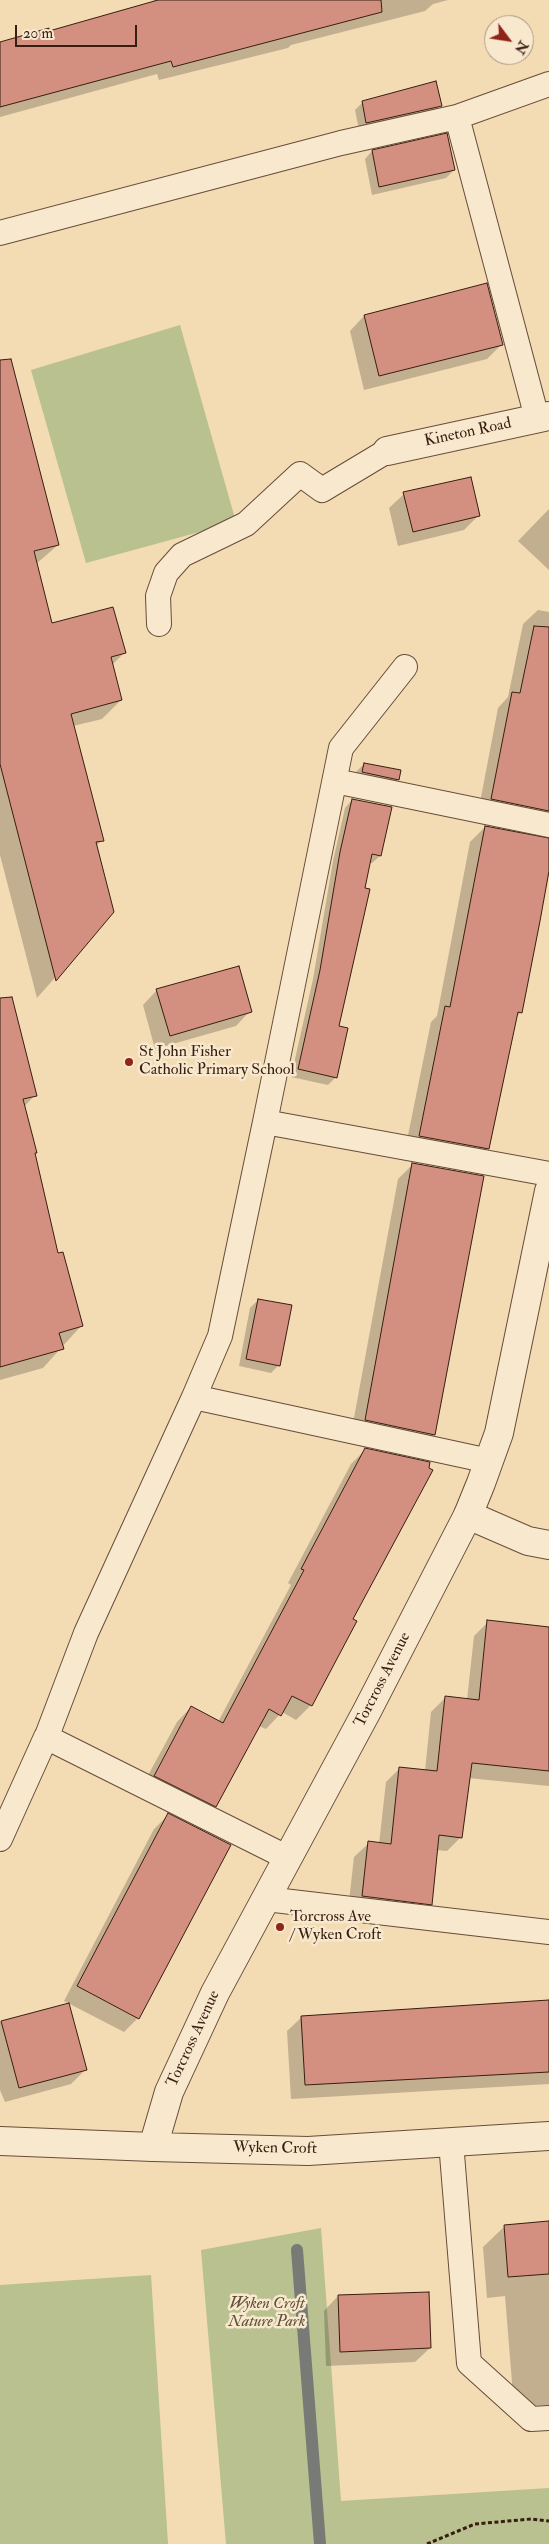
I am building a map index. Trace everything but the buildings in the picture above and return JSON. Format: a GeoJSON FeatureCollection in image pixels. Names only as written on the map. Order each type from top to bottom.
{"type":"FeatureCollection","features":[{"type":"Feature","properties":{"kind":"street","name":"Kineton Road"},"geometry":{"type":"LineString","coordinates":[[387,451],[543,417]]}},
{"type":"Feature","properties":{"kind":"street","name":"Torcross Avenue"},"geometry":{"type":"LineString","coordinates":[[153,2147],[169,2092],[190,2044],[368,1711],[468,1515],[499,1433],[549,1190]]}},
{"type":"Feature","properties":{"kind":"street"},"geometry":{"type":"LineString","coordinates":[[468,1515],[528,1541],[549,1544]]}},
{"type":"Feature","properties":{"kind":"street","name":"Wyken Croft"},"geometry":{"type":"LineString","coordinates":[[0,2141],[308,2151],[549,2136]]}},
{"type":"Feature","properties":{"kind":"lane"},"geometry":{"type":"LineString","coordinates":[[0,233],[341,142],[457,117],[549,84]]}},
{"type":"Feature","properties":{"kind":"lane"},"geometry":{"type":"LineString","coordinates":[[457,117],[543,417]]}},
{"type":"Feature","properties":{"kind":"lane"},"geometry":{"type":"LineString","coordinates":[[159,624],[158,596],[166,573],[182,555],[246,524],[300,474],[322,490],[387,451]]}},
{"type":"Feature","properties":{"kind":"lane"},"geometry":{"type":"LineString","coordinates":[[0,1839],[44,1741],[86,1633],[194,1398],[220,1336],[341,748],[405,666]]}},
{"type":"Feature","properties":{"kind":"lane"},"geometry":{"type":"LineString","coordinates":[[335,781],[549,825]]}},
{"type":"Feature","properties":{"kind":"lane"},"geometry":{"type":"LineString","coordinates":[[265,1122],[549,1174]]}},
{"type":"Feature","properties":{"kind":"lane"},"geometry":{"type":"LineString","coordinates":[[194,1398],[489,1461]]}},
{"type":"Feature","properties":{"kind":"lane"},"geometry":{"type":"LineString","coordinates":[[44,1741],[46,1737],[288,1858]]}},
{"type":"Feature","properties":{"kind":"lane"},"geometry":{"type":"LineString","coordinates":[[266,1899],[549,1932]]}},
{"type":"Feature","properties":{"kind":"lane"},"geometry":{"type":"LineString","coordinates":[[451,2142],[469,2363],[531,2419],[549,2418]]}},
{"type":"Feature","properties":{"kind":"path"},"geometry":{"type":"LineString","coordinates":[[427,2544],[475,2524],[531,2519],[549,2521]]}},
{"type":"Feature","properties":{"kind":"green space"},"geometry":{"type":"Polygon","coordinates":[[[180,325],[236,522],[86,563],[31,370],[180,325]]]}},
{"type":"Feature","properties":{"kind":"green space","name":"Wyken Croft Nature Park"},"geometry":{"type":"Polygon","coordinates":[[[321,2228],[341,2501],[549,2488],[549,2544],[226,2544],[201,2250],[321,2228]]]}},
{"type":"Feature","properties":{"kind":"green space"},"geometry":{"type":"Polygon","coordinates":[[[151,2275],[168,2544],[0,2544],[0,2285],[151,2275]]]}},
{"type":"Feature","properties":{"kind":"waterway"},"geometry":{"type":"LineString","coordinates":[[297,2250],[320,2544]]}},
{"type":"Feature","properties":{"kind":"place","name":"St John Fisher Catholic Primary School"},"geometry":{"type":"Point","coordinates":[129,1062]}},
{"type":"Feature","properties":{"kind":"place","name":"Torcross Ave / Wyken Croft"},"geometry":{"type":"Point","coordinates":[280,1927]}}]}
